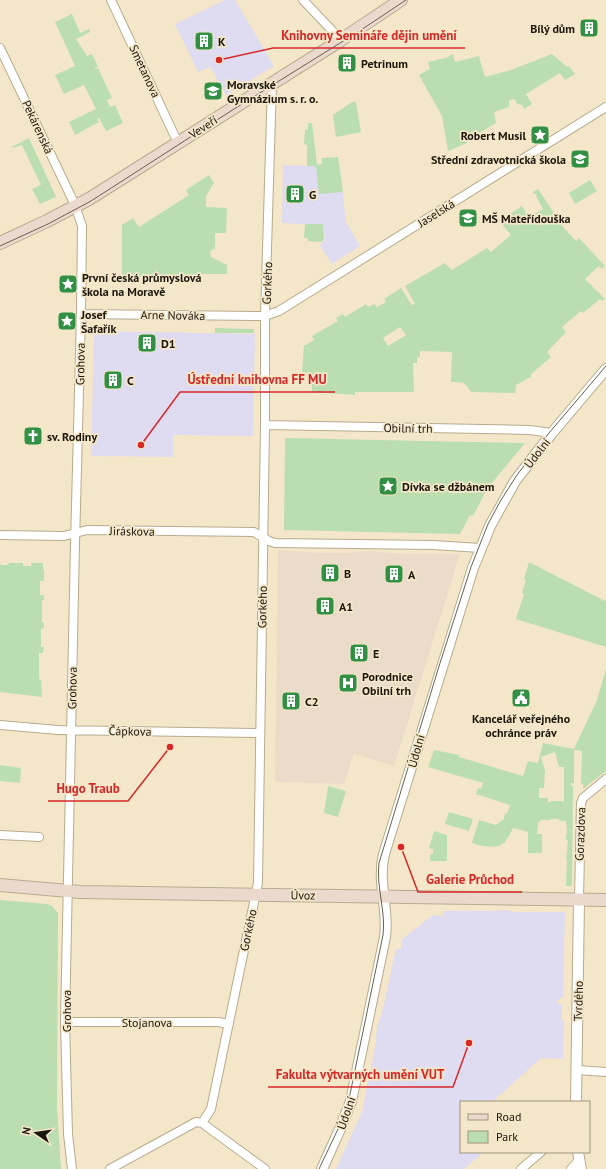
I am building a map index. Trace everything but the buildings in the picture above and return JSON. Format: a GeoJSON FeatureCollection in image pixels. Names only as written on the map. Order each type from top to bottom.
{"type":"FeatureCollection","features":[{"type":"Feature","properties":{"kind":"main road","name":"Veveří"},"geometry":{"type":"LineString","coordinates":[[0,243],[76,207],[401,0]]}},
{"type":"Feature","properties":{"kind":"main road","name":"Úvoz"},"geometry":{"type":"LineString","coordinates":[[0,885],[68,891],[606,900]]}},
{"type":"Feature","properties":{"kind":"street","name":"Smetanova"},"geometry":{"type":"LineString","coordinates":[[111,0],[178,143]]}},
{"type":"Feature","properties":{"kind":"street"},"geometry":{"type":"LineString","coordinates":[[302,0],[340,40]]}},
{"type":"Feature","properties":{"kind":"street","name":"Pekárenská"},"geometry":{"type":"LineString","coordinates":[[0,48],[76,207]]}},
{"type":"Feature","properties":{"kind":"street","name":"Gorkého"},"geometry":{"type":"LineString","coordinates":[[202,1123],[211,1109],[258,883],[262,537],[265,425],[265,316],[272,83]]}},
{"type":"Feature","properties":{"kind":"street","name":"Jaselská"},"geometry":{"type":"LineString","coordinates":[[265,316],[279,311],[606,107]]}},
{"type":"Feature","properties":{"kind":"street","name":"Grohova"},"geometry":{"type":"LineString","coordinates":[[72,1169],[68,1134],[65,1022],[81,314],[82,226],[76,207]]}},
{"type":"Feature","properties":{"kind":"street","name":"Arne Nováka"},"geometry":{"type":"LineString","coordinates":[[81,314],[265,316]]}},
{"type":"Feature","properties":{"kind":"street","name":"Údolní"},"geometry":{"type":"LineString","coordinates":[[322,1169],[346,1114],[357,1074],[386,930],[381,871],[384,854],[480,548],[503,500],[519,476],[552,433],[606,369]]}},
{"type":"Feature","properties":{"kind":"street","name":"Obilní trh"},"geometry":{"type":"LineString","coordinates":[[265,425],[530,430],[552,433]]}},
{"type":"Feature","properties":{"kind":"street","name":"Jiráskova"},"geometry":{"type":"LineString","coordinates":[[0,536],[64,536],[87,530],[254,532],[262,537]]}},
{"type":"Feature","properties":{"kind":"street"},"geometry":{"type":"LineString","coordinates":[[262,537],[275,543],[480,548]]}},
{"type":"Feature","properties":{"kind":"street","name":"Čápkova"},"geometry":{"type":"LineString","coordinates":[[0,725],[58,730],[260,733]]}},
{"type":"Feature","properties":{"kind":"street","name":"Gorazdova"},"geometry":{"type":"LineString","coordinates":[[579,900],[581,803],[583,798],[606,779]]}},
{"type":"Feature","properties":{"kind":"street"},"geometry":{"type":"LineString","coordinates":[[0,835],[39,837]]}},
{"type":"Feature","properties":{"kind":"street","name":"Tvrdého"},"geometry":{"type":"LineString","coordinates":[[576,1101],[579,900]]}},
{"type":"Feature","properties":{"kind":"street","name":"Stojanova"},"geometry":{"type":"LineString","coordinates":[[65,1022],[218,1022],[229,1024]]}},
{"type":"Feature","properties":{"kind":"street"},"geometry":{"type":"LineString","coordinates":[[577,1070],[606,1072]]}},
{"type":"Feature","properties":{"kind":"street"},"geometry":{"type":"LineString","coordinates":[[110,1169],[194,1122],[202,1123],[265,1169]]}},
{"type":"Feature","properties":{"kind":"street"},"geometry":{"type":"LineString","coordinates":[[521,1169],[540,1153]]}},
{"type":"Feature","properties":{"kind":"street"},"geometry":{"type":"LineString","coordinates":[[571,1169],[579,1160]]}},
{"type":"Feature","properties":{"kind":"shaded area"},"geometry":{"type":"Polygon","coordinates":[[[225,0],[235,0],[274,66],[226,95],[210,67],[198,72],[175,24],[225,0]]]}},
{"type":"Feature","properties":{"kind":"shaded area"},"geometry":{"type":"Polygon","coordinates":[[[283,165],[340,167],[346,222],[360,246],[332,264],[320,246],[325,237],[322,225],[282,223],[283,165]]]}},
{"type":"Feature","properties":{"kind":"shaded area"},"geometry":{"type":"Polygon","coordinates":[[[94,331],[255,334],[253,436],[173,435],[173,457],[91,456],[94,331]]]}},
{"type":"Feature","properties":{"kind":"shaded area","name":"Porodnice Obilní trh"},"geometry":{"type":"Polygon","coordinates":[[[278,550],[323,553],[353,553],[367,551],[386,553],[460,554],[394,766],[354,754],[344,784],[275,782],[278,550]]]}},
{"type":"Feature","properties":{"kind":"shaded area"},"geometry":{"type":"Polygon","coordinates":[[[443,911],[565,912],[563,998],[559,998],[559,1000],[557,1000],[557,1004],[562,1004],[562,1020],[564,1020],[563,1059],[541,1058],[493,1101],[460,1101],[460,1153],[483,1153],[464,1169],[336,1169],[362,1112],[375,1048],[377,1027],[382,1013],[396,949],[401,949],[402,939],[433,915],[444,916],[443,911]]]}},
{"type":"Feature","properties":{"kind":"green space"},"geometry":{"type":"Polygon","coordinates":[[[72,14],[80,33],[89,29],[90,32],[76,39],[87,56],[92,54],[98,66],[95,69],[98,68],[112,98],[107,100],[110,107],[115,105],[123,123],[106,131],[99,118],[97,119],[99,122],[75,135],[69,122],[96,109],[84,85],[64,94],[55,75],[75,66],[55,22],[72,14]]]}},
{"type":"Feature","properties":{"kind":"green space"},"geometry":{"type":"Polygon","coordinates":[[[453,54],[455,62],[479,56],[485,77],[511,70],[552,54],[567,67],[569,66],[575,74],[565,80],[560,73],[526,94],[532,104],[524,109],[522,105],[517,104],[515,99],[509,100],[509,107],[494,112],[496,123],[468,140],[467,143],[448,151],[442,116],[419,75],[430,69],[428,62],[446,58],[453,54]]]}},
{"type":"Feature","properties":{"kind":"green space"},"geometry":{"type":"Polygon","coordinates":[[[352,102],[356,102],[361,132],[336,137],[333,115],[352,102]]]}},
{"type":"Feature","properties":{"kind":"green space"},"geometry":{"type":"Polygon","coordinates":[[[308,123],[312,123],[317,165],[322,164],[322,158],[338,157],[343,192],[319,194],[316,166],[307,166],[307,145],[304,144],[305,130],[308,129],[308,123]]]}},
{"type":"Feature","properties":{"kind":"green space"},"geometry":{"type":"Polygon","coordinates":[[[29,138],[56,197],[40,204],[32,189],[41,185],[22,145],[12,148],[29,138]]]}},
{"type":"Feature","properties":{"kind":"green space"},"geometry":{"type":"Polygon","coordinates":[[[209,175],[214,183],[206,196],[206,207],[227,208],[226,233],[215,233],[214,248],[216,248],[210,251],[211,257],[227,265],[227,274],[197,274],[196,278],[172,277],[172,284],[162,283],[162,281],[147,283],[147,277],[138,277],[138,281],[132,281],[132,283],[122,283],[122,225],[133,218],[139,227],[189,195],[186,190],[209,175]]]}},
{"type":"Feature","properties":{"kind":"green space"},"geometry":{"type":"Polygon","coordinates":[[[590,180],[597,191],[575,204],[569,193],[590,180]]]}},
{"type":"Feature","properties":{"kind":"green space"},"geometry":{"type":"Polygon","coordinates":[[[538,189],[564,228],[576,241],[579,238],[605,266],[602,269],[599,266],[585,279],[605,299],[602,301],[600,299],[583,313],[581,311],[562,327],[566,332],[547,352],[551,357],[531,374],[531,377],[516,385],[515,393],[471,392],[464,383],[451,382],[452,352],[420,351],[420,357],[417,358],[417,363],[413,363],[414,392],[355,392],[355,395],[312,392],[312,373],[302,373],[304,345],[314,340],[312,336],[338,321],[336,318],[343,314],[345,317],[366,304],[368,307],[374,304],[377,307],[386,302],[384,299],[401,288],[412,305],[415,304],[405,286],[445,263],[452,270],[487,248],[491,252],[511,235],[499,221],[522,206],[529,217],[543,209],[536,194],[533,192],[538,189]],[[400,327],[383,338],[388,346],[406,335],[400,327]]]}},
{"type":"Feature","properties":{"kind":"green space"},"geometry":{"type":"Polygon","coordinates":[[[305,224],[323,224],[324,237],[322,242],[308,241],[308,238],[304,238],[305,224]]]}},
{"type":"Feature","properties":{"kind":"green space"},"geometry":{"type":"Polygon","coordinates":[[[215,328],[254,329],[254,333],[215,333],[215,328]]]}},
{"type":"Feature","properties":{"kind":"green space"},"geometry":{"type":"Polygon","coordinates":[[[285,438],[525,443],[487,489],[473,516],[470,515],[460,534],[284,530],[285,438]]]}},
{"type":"Feature","properties":{"kind":"green space"},"geometry":{"type":"Polygon","coordinates":[[[529,562],[605,601],[606,598],[606,647],[516,619],[524,594],[522,593],[526,580],[524,579],[529,562]]]}},
{"type":"Feature","properties":{"kind":"green space"},"geometry":{"type":"Polygon","coordinates":[[[0,563],[1,565],[8,565],[9,563],[23,563],[23,566],[31,566],[31,563],[43,563],[44,581],[40,581],[40,595],[44,595],[44,600],[42,600],[42,622],[44,623],[44,628],[41,629],[41,647],[44,647],[43,653],[39,653],[39,679],[41,680],[42,697],[0,692],[0,563]]]}},
{"type":"Feature","properties":{"kind":"green space"},"geometry":{"type":"Polygon","coordinates":[[[606,669],[606,771],[583,789],[583,784],[581,784],[582,751],[574,750],[574,783],[571,783],[571,786],[573,786],[572,886],[566,886],[568,840],[566,840],[566,821],[560,821],[558,818],[541,820],[538,823],[537,834],[542,834],[542,853],[528,853],[528,832],[513,828],[505,842],[498,846],[484,846],[472,843],[479,820],[496,825],[504,819],[505,813],[507,814],[510,805],[476,794],[478,788],[481,789],[483,783],[428,767],[434,750],[459,755],[459,757],[523,776],[528,761],[538,763],[543,743],[574,749],[597,700],[606,669]],[[555,752],[541,757],[545,771],[544,788],[539,788],[539,798],[548,798],[548,802],[564,802],[564,767],[559,767],[555,752]]]}},
{"type":"Feature","properties":{"kind":"green space"},"geometry":{"type":"Polygon","coordinates":[[[0,765],[21,768],[20,783],[0,781],[0,765]]]}},
{"type":"Feature","properties":{"kind":"green space"},"geometry":{"type":"Polygon","coordinates":[[[328,786],[346,791],[338,817],[324,813],[328,786]]]}},
{"type":"Feature","properties":{"kind":"green space"},"geometry":{"type":"Polygon","coordinates":[[[449,812],[473,819],[469,831],[445,824],[449,812]]]}},
{"type":"Feature","properties":{"kind":"green space"},"geometry":{"type":"Polygon","coordinates":[[[434,831],[447,835],[447,861],[430,861],[430,855],[433,853],[433,849],[429,848],[434,831]]]}},
{"type":"Feature","properties":{"kind":"green space"},"geometry":{"type":"Polygon","coordinates":[[[0,900],[47,904],[52,906],[58,913],[57,1107],[61,1169],[0,1169],[0,900]]]}},
{"type":"Feature","properties":{"kind":"tram line"},"geometry":{"type":"LineString","coordinates":[[0,246],[48,224],[91,201],[406,0]]}},
{"type":"Feature","properties":{"kind":"tram line"},"geometry":{"type":"LineString","coordinates":[[319,1169],[338,1129],[349,1099],[383,935],[384,926],[378,872],[379,863],[471,567],[488,524],[517,475],[549,433],[606,366]]}},
{"type":"Feature","properties":{"kind":"place","name":"Bílý dům"},"geometry":{"type":"Point","coordinates":[589,28]}},
{"type":"Feature","properties":{"kind":"place","name":"K"},"geometry":{"type":"Point","coordinates":[204,41]}},
{"type":"Feature","properties":{"kind":"place","name":"Knihovny Semináře dějin umění"},"geometry":{"type":"Point","coordinates":[219,60]}},
{"type":"Feature","properties":{"kind":"place","name":"Petrinum"},"geometry":{"type":"Point","coordinates":[347,63]}},
{"type":"Feature","properties":{"kind":"place","name":"Moravské Gymnázium s. r. o."},"geometry":{"type":"Point","coordinates":[213,91]}},
{"type":"Feature","properties":{"kind":"place","name":"Robert Musil"},"geometry":{"type":"Point","coordinates":[540,135]}},
{"type":"Feature","properties":{"kind":"place","name":"Střední zdravotnická škola"},"geometry":{"type":"Point","coordinates":[580,159]}},
{"type":"Feature","properties":{"kind":"place","name":"G"},"geometry":{"type":"Point","coordinates":[295,194]}},
{"type":"Feature","properties":{"kind":"place","name":"MŠ Mateřídouška"},"geometry":{"type":"Point","coordinates":[468,218]}},
{"type":"Feature","properties":{"kind":"place","name":"První česká průmyslová škola na Moravě"},"geometry":{"type":"Point","coordinates":[68,284]}},
{"type":"Feature","properties":{"kind":"place","name":"Josef Šafařík"},"geometry":{"type":"Point","coordinates":[67,321]}},
{"type":"Feature","properties":{"kind":"place","name":"D1"},"geometry":{"type":"Point","coordinates":[147,343]}},
{"type":"Feature","properties":{"kind":"place","name":"C"},"geometry":{"type":"Point","coordinates":[113,380]}},
{"type":"Feature","properties":{"kind":"place","name":"sv. Rodiny"},"geometry":{"type":"Point","coordinates":[33,436]}},
{"type":"Feature","properties":{"kind":"place","name":"Ústřední knihovna FF MU"},"geometry":{"type":"Point","coordinates":[141,445]}},
{"type":"Feature","properties":{"kind":"place","name":"Dívka se džbánem"},"geometry":{"type":"Point","coordinates":[388,486]}},
{"type":"Feature","properties":{"kind":"place","name":"B"},"geometry":{"type":"Point","coordinates":[330,573]}},
{"type":"Feature","properties":{"kind":"place","name":"A"},"geometry":{"type":"Point","coordinates":[394,574]}},
{"type":"Feature","properties":{"kind":"place","name":"A1"},"geometry":{"type":"Point","coordinates":[325,606]}},
{"type":"Feature","properties":{"kind":"place","name":"E"},"geometry":{"type":"Point","coordinates":[359,653]}},
{"type":"Feature","properties":{"kind":"place","name":"Porodnice Obilní trh"},"geometry":{"type":"Point","coordinates":[348,683]}},
{"type":"Feature","properties":{"kind":"place","name":"Kancelář veřejného ochránce práv"},"geometry":{"type":"Point","coordinates":[521,698]}},
{"type":"Feature","properties":{"kind":"place","name":"C2"},"geometry":{"type":"Point","coordinates":[291,701]}},
{"type":"Feature","properties":{"kind":"place","name":"Hugo Traub"},"geometry":{"type":"Point","coordinates":[170,747]}},
{"type":"Feature","properties":{"kind":"place","name":"Galerie Průchod"},"geometry":{"type":"Point","coordinates":[401,847]}},
{"type":"Feature","properties":{"kind":"place","name":"Fakulta výtvarných umění VUT"},"geometry":{"type":"Point","coordinates":[469,1043]}}]}
